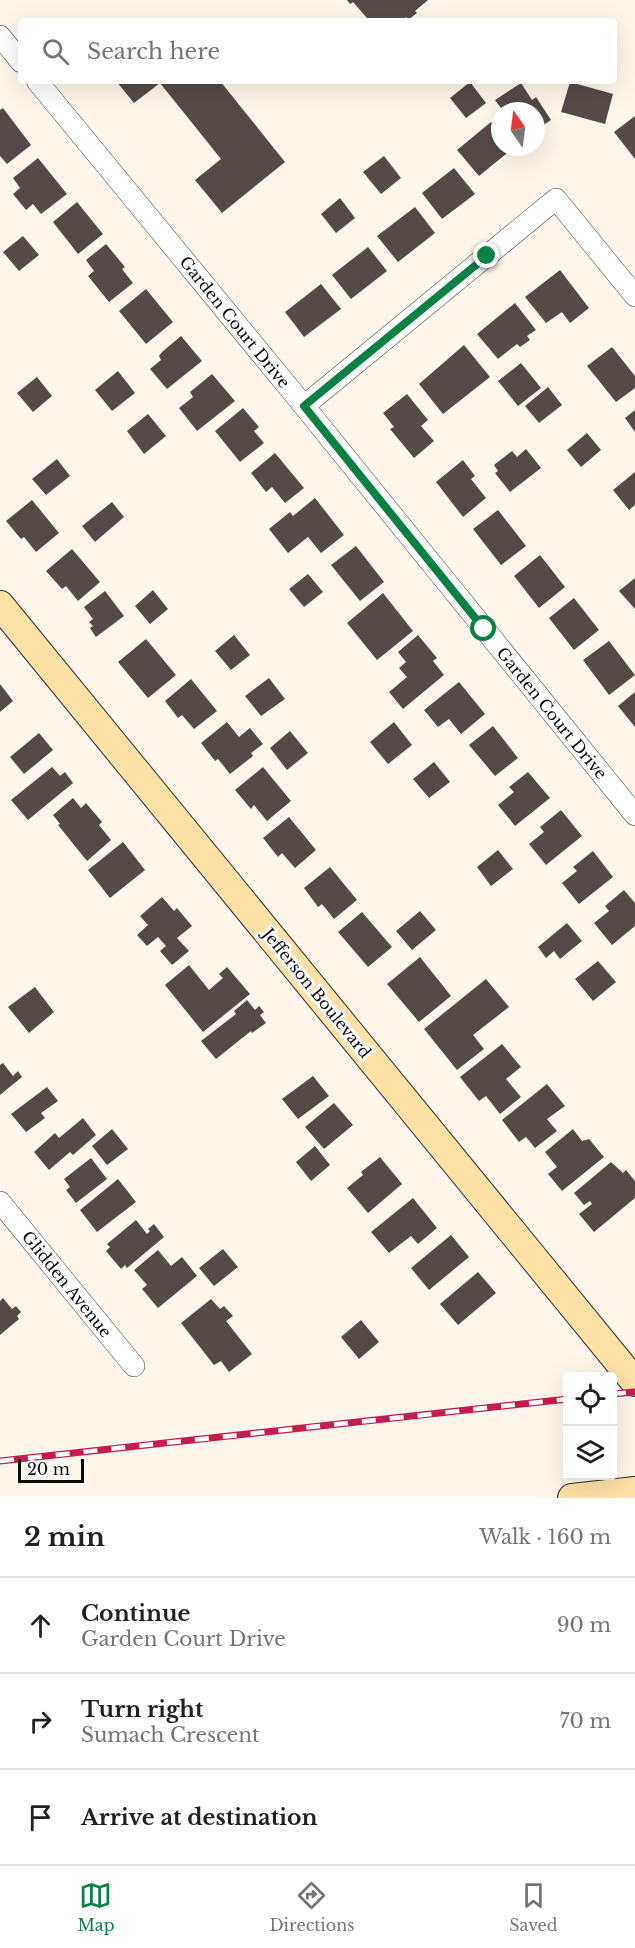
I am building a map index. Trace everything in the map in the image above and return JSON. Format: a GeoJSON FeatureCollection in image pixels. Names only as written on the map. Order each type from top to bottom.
{"type":"FeatureCollection","features":[{"type":"Feature","properties":{"kind":"street"},"geometry":{"type":"LineString","coordinates":[[0,36],[18,58]]}},
{"type":"Feature","properties":{"kind":"street","name":"Garden Court Drive"},"geometry":{"type":"LineString","coordinates":[[39,84],[635,815]]}},
{"type":"Feature","properties":{"kind":"street"},"geometry":{"type":"LineString","coordinates":[[304,406],[556,199],[635,296]]}},
{"type":"Feature","properties":{"kind":"street","name":"Jefferson Boulevard"},"geometry":{"type":"LineString","coordinates":[[0,604],[635,1382]]}},
{"type":"Feature","properties":{"kind":"street","name":"Glidden Avenue"},"geometry":{"type":"LineString","coordinates":[[0,1202],[134,1366]]}},
{"type":"Feature","properties":{"kind":"street"},"geometry":{"type":"LineString","coordinates":[[572,1498],[635,1491]]}},
{"type":"Feature","properties":{"kind":"building"},"geometry":{"type":"Polygon","coordinates":[[[347,0],[428,0],[411,18],[367,18],[353,2],[350,4],[347,0]]]}},
{"type":"Feature","properties":{"kind":"building"},"geometry":{"type":"Polygon","coordinates":[[[118,84],[159,84],[134,103],[118,84]]]}},
{"type":"Feature","properties":{"kind":"building"},"geometry":{"type":"Polygon","coordinates":[[[161,84],[222,84],[285,162],[222,213],[195,180],[221,159],[161,84]]]}},
{"type":"Feature","properties":{"kind":"building"},"geometry":{"type":"Polygon","coordinates":[[[468,84],[472,84],[486,103],[466,118],[450,98],[468,84]]]}},
{"type":"Feature","properties":{"kind":"building"},"geometry":{"type":"Polygon","coordinates":[[[522,84],[532,100],[536,97],[539,102],[496,102],[495,100],[522,84]]]}},
{"type":"Feature","properties":{"kind":"building"},"geometry":{"type":"Polygon","coordinates":[[[569,84],[613,94],[605,124],[561,112],[569,84]]]}},
{"type":"Feature","properties":{"kind":"building"},"geometry":{"type":"Polygon","coordinates":[[[3,108],[31,145],[7,164],[0,156],[0,110],[3,108]]]}},
{"type":"Feature","properties":{"kind":"building"},"geometry":{"type":"Polygon","coordinates":[[[545,111],[551,120],[545,124],[545,111]]]}},
{"type":"Feature","properties":{"kind":"building"},"geometry":{"type":"Polygon","coordinates":[[[635,116],[635,159],[614,132],[635,116]]]}},
{"type":"Feature","properties":{"kind":"building"},"geometry":{"type":"Polygon","coordinates":[[[491,122],[491,156],[503,156],[479,176],[457,150],[491,122]]]}},
{"type":"Feature","properties":{"kind":"building"},"geometry":{"type":"Polygon","coordinates":[[[384,156],[401,178],[381,194],[363,172],[384,156]]]}},
{"type":"Feature","properties":{"kind":"building"},"geometry":{"type":"Polygon","coordinates":[[[38,158],[67,194],[41,214],[33,204],[26,210],[13,194],[20,188],[13,178],[38,158]]]}},
{"type":"Feature","properties":{"kind":"building"},"geometry":{"type":"Polygon","coordinates":[[[454,168],[475,194],[442,219],[422,193],[454,168]]]}},
{"type":"Feature","properties":{"kind":"building"},"geometry":{"type":"Polygon","coordinates":[[[340,198],[355,218],[336,233],[321,214],[340,198]]]}},
{"type":"Feature","properties":{"kind":"building"},"geometry":{"type":"Polygon","coordinates":[[[77,202],[103,234],[78,254],[53,222],[77,202]]]}},
{"type":"Feature","properties":{"kind":"building"},"geometry":{"type":"Polygon","coordinates":[[[415,207],[435,233],[398,262],[377,236],[415,207]]]}},
{"type":"Feature","properties":{"kind":"building"},"geometry":{"type":"Polygon","coordinates":[[[23,236],[39,255],[19,271],[3,252],[23,236]]]}},
{"type":"Feature","properties":{"kind":"building"},"geometry":{"type":"Polygon","coordinates":[[[106,244],[125,267],[122,269],[133,283],[109,302],[88,276],[94,271],[86,260],[106,244]]]}},
{"type":"Feature","properties":{"kind":"building"},"geometry":{"type":"Polygon","coordinates":[[[368,247],[387,271],[351,299],[332,275],[368,247]]]}},
{"type":"Feature","properties":{"kind":"building"},"geometry":{"type":"Polygon","coordinates":[[[560,270],[589,308],[570,323],[562,312],[546,323],[525,297],[560,270]]]}},
{"type":"Feature","properties":{"kind":"building"},"geometry":{"type":"Polygon","coordinates":[[[321,284],[341,309],[304,337],[285,312],[321,284]]]}},
{"type":"Feature","properties":{"kind":"building"},"geometry":{"type":"Polygon","coordinates":[[[146,289],[173,322],[146,344],[119,311],[146,289]]]}},
{"type":"Feature","properties":{"kind":"building"},"geometry":{"type":"Polygon","coordinates":[[[515,303],[536,330],[527,336],[530,340],[520,347],[517,344],[498,359],[477,334],[515,303]]]}},
{"type":"Feature","properties":{"kind":"building"},"geometry":{"type":"Polygon","coordinates":[[[181,336],[202,361],[167,389],[150,369],[161,360],[159,356],[162,352],[181,336]]]}},
{"type":"Feature","properties":{"kind":"building"},"geometry":{"type":"Polygon","coordinates":[[[464,345],[490,377],[443,414],[419,384],[464,345]]]}},
{"type":"Feature","properties":{"kind":"building"},"geometry":{"type":"Polygon","coordinates":[[[612,347],[635,376],[635,388],[616,402],[587,366],[612,347]]]}},
{"type":"Feature","properties":{"kind":"building"},"geometry":{"type":"Polygon","coordinates":[[[521,363],[541,388],[518,406],[498,381],[521,363]]]}},
{"type":"Feature","properties":{"kind":"building"},"geometry":{"type":"Polygon","coordinates":[[[118,371],[135,393],[112,411],[95,390],[118,371]]]}},
{"type":"Feature","properties":{"kind":"building"},"geometry":{"type":"Polygon","coordinates":[[[212,374],[235,401],[197,431],[179,408],[193,397],[190,392],[212,374]]]}},
{"type":"Feature","properties":{"kind":"building"},"geometry":{"type":"Polygon","coordinates":[[[37,377],[52,396],[33,412],[17,393],[37,377]]]}},
{"type":"Feature","properties":{"kind":"building"},"geometry":{"type":"Polygon","coordinates":[[[548,387],[562,405],[539,423],[525,406],[548,387]]]}},
{"type":"Feature","properties":{"kind":"building"},"geometry":{"type":"Polygon","coordinates":[[[407,394],[428,420],[421,426],[434,441],[414,458],[390,429],[394,427],[383,413],[407,394]]]}},
{"type":"Feature","properties":{"kind":"building"},"geometry":{"type":"Polygon","coordinates":[[[243,408],[259,427],[254,431],[264,443],[240,462],[215,431],[243,408]]]}},
{"type":"Feature","properties":{"kind":"building"},"geometry":{"type":"Polygon","coordinates":[[[635,410],[635,432],[625,418],[635,410]]]}},
{"type":"Feature","properties":{"kind":"building"},"geometry":{"type":"Polygon","coordinates":[[[148,414],[166,436],[144,454],[127,431],[148,414]]]}},
{"type":"Feature","properties":{"kind":"building"},"geometry":{"type":"Polygon","coordinates":[[[587,433],[601,450],[581,467],[567,450],[587,433]]]}},
{"type":"Feature","properties":{"kind":"building"},"geometry":{"type":"Polygon","coordinates":[[[526,449],[541,468],[510,492],[495,473],[498,471],[494,465],[512,451],[517,457],[526,449]]]}},
{"type":"Feature","properties":{"kind":"building"},"geometry":{"type":"Polygon","coordinates":[[[275,453],[304,488],[285,503],[272,487],[266,492],[251,473],[275,453]]]}},
{"type":"Feature","properties":{"kind":"building"},"geometry":{"type":"Polygon","coordinates":[[[57,459],[70,476],[46,495],[32,479],[57,459]]]}},
{"type":"Feature","properties":{"kind":"building"},"geometry":{"type":"Polygon","coordinates":[[[463,460],[475,476],[471,479],[486,498],[463,517],[436,482],[463,460]]]}},
{"type":"Feature","properties":{"kind":"building"},"geometry":{"type":"Polygon","coordinates":[[[635,472],[635,505],[629,510],[613,490],[635,472]]]}},
{"type":"Feature","properties":{"kind":"building"},"geometry":{"type":"Polygon","coordinates":[[[315,498],[344,535],[321,553],[308,537],[288,553],[269,529],[290,512],[293,516],[315,498]]]}},
{"type":"Feature","properties":{"kind":"building"},"geometry":{"type":"Polygon","coordinates":[[[32,500],[59,533],[36,552],[24,537],[21,539],[6,521],[32,500]]]}},
{"type":"Feature","properties":{"kind":"building"},"geometry":{"type":"Polygon","coordinates":[[[112,502],[124,517],[95,542],[82,526],[112,502]]]}},
{"type":"Feature","properties":{"kind":"building"},"geometry":{"type":"Polygon","coordinates":[[[498,510],[526,546],[501,565],[473,529],[498,510]]]}},
{"type":"Feature","properties":{"kind":"building"},"geometry":{"type":"Polygon","coordinates":[[[356,546],[384,582],[360,601],[331,565],[356,546]]]}},
{"type":"Feature","properties":{"kind":"building"},"geometry":{"type":"Polygon","coordinates":[[[72,549],[100,582],[78,601],[66,586],[62,589],[46,571],[72,549]]]}},
{"type":"Feature","properties":{"kind":"building"},"geometry":{"type":"Polygon","coordinates":[[[540,555],[565,587],[539,608],[514,576],[540,555]]]}},
{"type":"Feature","properties":{"kind":"building"},"geometry":{"type":"Polygon","coordinates":[[[308,574],[323,592],[304,607],[289,589],[308,574]]]}},
{"type":"Feature","properties":{"kind":"building"},"geometry":{"type":"Polygon","coordinates":[[[635,578],[635,609],[619,591],[635,578]]]}},
{"type":"Feature","properties":{"kind":"building"},"geometry":{"type":"Polygon","coordinates":[[[153,590],[168,609],[150,624],[135,606],[153,590]]]}},
{"type":"Feature","properties":{"kind":"building"},"geometry":{"type":"Polygon","coordinates":[[[105,591],[124,616],[96,637],[90,628],[93,626],[89,622],[93,619],[84,607],[105,591]]]}},
{"type":"Feature","properties":{"kind":"building"},"geometry":{"type":"Polygon","coordinates":[[[383,593],[413,631],[377,660],[347,623],[383,593]]]}},
{"type":"Feature","properties":{"kind":"building"},"geometry":{"type":"Polygon","coordinates":[[[574,598],[599,630],[574,650],[549,618],[574,598]]]}},
{"type":"Feature","properties":{"kind":"building"},"geometry":{"type":"Polygon","coordinates":[[[234,635],[250,655],[231,670],[215,651],[234,635]]]}},
{"type":"Feature","properties":{"kind":"building"},"geometry":{"type":"Polygon","coordinates":[[[418,635],[437,658],[433,661],[444,675],[403,709],[389,692],[407,677],[399,668],[406,662],[398,652],[418,635]]]}},
{"type":"Feature","properties":{"kind":"building"},"geometry":{"type":"Polygon","coordinates":[[[146,639],[176,675],[148,698],[118,662],[146,639]]]}},
{"type":"Feature","properties":{"kind":"building"},"geometry":{"type":"Polygon","coordinates":[[[609,641],[635,675],[609,695],[583,660],[609,641]]]}},
{"type":"Feature","properties":{"kind":"building"},"geometry":{"type":"Polygon","coordinates":[[[269,678],[285,699],[261,716],[245,696],[269,678]]]}},
{"type":"Feature","properties":{"kind":"building"},"geometry":{"type":"Polygon","coordinates":[[[191,679],[217,711],[194,729],[182,715],[178,718],[165,701],[191,679]]]}},
{"type":"Feature","properties":{"kind":"building"},"geometry":{"type":"Polygon","coordinates":[[[459,682],[485,714],[461,734],[449,719],[438,727],[424,710],[459,682]]]}},
{"type":"Feature","properties":{"kind":"building"},"geometry":{"type":"Polygon","coordinates":[[[0,684],[13,701],[0,712],[0,684]]]}},
{"type":"Feature","properties":{"kind":"building"},"geometry":{"type":"Polygon","coordinates":[[[635,692],[635,727],[618,706],[635,692]]]}},
{"type":"Feature","properties":{"kind":"building"},"geometry":{"type":"Polygon","coordinates":[[[227,722],[239,737],[250,728],[263,744],[251,753],[253,756],[230,774],[218,759],[215,761],[201,743],[227,722]]]}},
{"type":"Feature","properties":{"kind":"building"},"geometry":{"type":"Polygon","coordinates":[[[394,722],[412,745],[388,764],[370,742],[394,722]]]}},
{"type":"Feature","properties":{"kind":"building"},"geometry":{"type":"Polygon","coordinates":[[[493,726],[518,758],[495,776],[469,745],[493,726]]]}},
{"type":"Feature","properties":{"kind":"building"},"geometry":{"type":"Polygon","coordinates":[[[290,731],[308,753],[287,770],[270,748],[290,731]]]}},
{"type":"Feature","properties":{"kind":"building"},"geometry":{"type":"Polygon","coordinates":[[[39,733],[53,750],[24,774],[10,757],[39,733]]]}},
{"type":"Feature","properties":{"kind":"building"},"geometry":{"type":"Polygon","coordinates":[[[434,762],[450,782],[429,798],[413,779],[434,762]]]}},
{"type":"Feature","properties":{"kind":"building"},"geometry":{"type":"Polygon","coordinates":[[[52,767],[60,776],[65,772],[73,783],[28,820],[11,800],[52,767]]]}},
{"type":"Feature","properties":{"kind":"building"},"geometry":{"type":"Polygon","coordinates":[[[263,767],[291,801],[267,821],[254,805],[251,809],[235,790],[263,767]]]}},
{"type":"Feature","properties":{"kind":"building"},"geometry":{"type":"Polygon","coordinates":[[[528,772],[550,798],[515,826],[498,805],[514,792],[509,787],[528,772]]]}},
{"type":"Feature","properties":{"kind":"building"},"geometry":{"type":"Polygon","coordinates":[[[73,798],[81,808],[86,803],[102,822],[99,825],[111,840],[87,861],[58,825],[60,824],[53,815],[73,798]]]}},
{"type":"Feature","properties":{"kind":"building"},"geometry":{"type":"Polygon","coordinates":[[[561,810],[582,836],[546,865],[529,844],[544,832],[540,827],[561,810]]]}},
{"type":"Feature","properties":{"kind":"building"},"geometry":{"type":"Polygon","coordinates":[[[289,817],[316,850],[295,868],[282,853],[278,857],[263,838],[289,817]]]}},
{"type":"Feature","properties":{"kind":"building"},"geometry":{"type":"Polygon","coordinates":[[[123,842],[145,870],[110,898],[88,870],[123,842]]]}},
{"type":"Feature","properties":{"kind":"building"},"geometry":{"type":"Polygon","coordinates":[[[498,850],[513,869],[491,886],[477,867],[498,850]]]}},
{"type":"Feature","properties":{"kind":"building"},"geometry":{"type":"Polygon","coordinates":[[[593,851],[613,877],[579,904],[562,883],[577,871],[573,867],[593,851]]]}},
{"type":"Feature","properties":{"kind":"building"},"geometry":{"type":"Polygon","coordinates":[[[330,867],[357,900],[334,919],[322,904],[318,907],[304,888],[330,867]]]}},
{"type":"Feature","properties":{"kind":"building"},"geometry":{"type":"Polygon","coordinates":[[[624,890],[635,903],[635,926],[612,945],[594,923],[609,911],[605,906],[624,890]]]}},
{"type":"Feature","properties":{"kind":"building"},"geometry":{"type":"Polygon","coordinates":[[[162,897],[174,911],[177,908],[192,926],[177,938],[189,951],[172,965],[160,951],[166,946],[158,937],[147,946],[137,935],[148,925],[140,916],[162,897]]]}},
{"type":"Feature","properties":{"kind":"building"},"geometry":{"type":"Polygon","coordinates":[[[420,911],[436,930],[412,950],[396,931],[420,911]]]}},
{"type":"Feature","properties":{"kind":"building"},"geometry":{"type":"Polygon","coordinates":[[[362,912],[392,947],[368,967],[338,932],[362,912]]]}},
{"type":"Feature","properties":{"kind":"building"},"geometry":{"type":"Polygon","coordinates":[[[567,923],[582,941],[560,959],[554,951],[546,958],[538,947],[567,923]]]}},
{"type":"Feature","properties":{"kind":"building"},"geometry":{"type":"Polygon","coordinates":[[[420,957],[451,996],[419,1022],[387,984],[420,957]]]}},
{"type":"Feature","properties":{"kind":"building"},"geometry":{"type":"Polygon","coordinates":[[[598,961],[616,982],[593,1001],[575,979],[598,961]]]}},
{"type":"Feature","properties":{"kind":"building"},"geometry":{"type":"Polygon","coordinates":[[[189,965],[209,990],[223,978],[219,974],[227,967],[250,994],[203,1032],[165,985],[189,965]]]}},
{"type":"Feature","properties":{"kind":"building"},"geometry":{"type":"Polygon","coordinates":[[[486,979],[509,1007],[473,1035],[484,1049],[457,1070],[424,1029],[486,979]]]}},
{"type":"Feature","properties":{"kind":"building"},"geometry":{"type":"Polygon","coordinates":[[[35,987],[54,1012],[29,1033],[8,1007],[35,987]]]}},
{"type":"Feature","properties":{"kind":"building"},"geometry":{"type":"Polygon","coordinates":[[[247,1000],[255,1010],[259,1006],[264,1012],[260,1015],[266,1023],[252,1033],[251,1031],[216,1059],[201,1041],[236,1014],[234,1011],[247,1000]]]}},
{"type":"Feature","properties":{"kind":"building"},"geometry":{"type":"Polygon","coordinates":[[[502,1044],[521,1067],[506,1079],[521,1097],[500,1114],[486,1096],[479,1101],[460,1077],[502,1044]]]}},
{"type":"Feature","properties":{"kind":"building"},"geometry":{"type":"Polygon","coordinates":[[[3,1063],[13,1076],[18,1071],[22,1077],[0,1095],[0,1065],[3,1063]]]}},
{"type":"Feature","properties":{"kind":"building"},"geometry":{"type":"Polygon","coordinates":[[[313,1076],[329,1096],[298,1119],[282,1099],[313,1076]]]}},
{"type":"Feature","properties":{"kind":"building"},"geometry":{"type":"Polygon","coordinates":[[[547,1084],[565,1106],[547,1119],[557,1131],[535,1148],[526,1137],[519,1142],[502,1120],[547,1084]]]}},
{"type":"Feature","properties":{"kind":"building"},"geometry":{"type":"Polygon","coordinates":[[[47,1087],[58,1101],[41,1113],[45,1118],[26,1132],[11,1114],[47,1087]]]}},
{"type":"Feature","properties":{"kind":"building"},"geometry":{"type":"Polygon","coordinates":[[[334,1103],[353,1125],[324,1149],[305,1127],[334,1103]]]}},
{"type":"Feature","properties":{"kind":"building"},"geometry":{"type":"Polygon","coordinates":[[[83,1118],[96,1135],[73,1155],[70,1152],[49,1170],[34,1152],[55,1133],[59,1138],[83,1118]]]}},
{"type":"Feature","properties":{"kind":"building"},"geometry":{"type":"Polygon","coordinates":[[[112,1129],[128,1149],[107,1165],[92,1146],[112,1129]]]}},
{"type":"Feature","properties":{"kind":"building"},"geometry":{"type":"Polygon","coordinates":[[[573,1129],[582,1141],[589,1139],[604,1157],[562,1191],[548,1174],[557,1167],[545,1152],[573,1129]]]}},
{"type":"Feature","properties":{"kind":"building"},"geometry":{"type":"Polygon","coordinates":[[[315,1146],[330,1165],[311,1181],[296,1162],[315,1146]]]}},
{"type":"Feature","properties":{"kind":"building"},"geometry":{"type":"Polygon","coordinates":[[[380,1157],[402,1184],[368,1213],[347,1188],[363,1175],[361,1172],[380,1157]]]}},
{"type":"Feature","properties":{"kind":"building"},"geometry":{"type":"Polygon","coordinates":[[[91,1158],[107,1179],[76,1203],[66,1190],[70,1187],[64,1179],[91,1158]]]}},
{"type":"Feature","properties":{"kind":"building"},"geometry":{"type":"Polygon","coordinates":[[[611,1162],[623,1173],[626,1170],[635,1181],[635,1198],[594,1232],[579,1214],[592,1204],[590,1201],[584,1205],[574,1193],[611,1162]]]}},
{"type":"Feature","properties":{"kind":"building"},"geometry":{"type":"Polygon","coordinates":[[[118,1179],[136,1202],[97,1232],[80,1210],[118,1179]]]}},
{"type":"Feature","properties":{"kind":"building"},"geometry":{"type":"Polygon","coordinates":[[[413,1198],[437,1228],[418,1244],[411,1236],[389,1253],[371,1232],[413,1198]]]}},
{"type":"Feature","properties":{"kind":"building"},"geometry":{"type":"Polygon","coordinates":[[[136,1220],[147,1234],[150,1231],[148,1229],[154,1224],[164,1237],[127,1268],[125,1265],[121,1269],[106,1251],[110,1247],[107,1244],[136,1220]]]}},
{"type":"Feature","properties":{"kind":"building"},"geometry":{"type":"Polygon","coordinates":[[[451,1235],[469,1257],[429,1290],[411,1268],[451,1235]]]}},
{"type":"Feature","properties":{"kind":"building"},"geometry":{"type":"Polygon","coordinates":[[[223,1249],[238,1267],[214,1286],[199,1268],[223,1249]]]}},
{"type":"Feature","properties":{"kind":"building"},"geometry":{"type":"Polygon","coordinates":[[[158,1250],[171,1266],[182,1257],[197,1276],[158,1308],[142,1289],[147,1285],[134,1270],[158,1250]]]}},
{"type":"Feature","properties":{"kind":"building"},"geometry":{"type":"Polygon","coordinates":[[[478,1272],[496,1293],[458,1325],[440,1304],[478,1272]]]}},
{"type":"Feature","properties":{"kind":"building"},"geometry":{"type":"Polygon","coordinates":[[[3,1298],[12,1309],[16,1306],[21,1312],[17,1316],[19,1319],[0,1335],[0,1301],[3,1298]]]}},
{"type":"Feature","properties":{"kind":"building"},"geometry":{"type":"Polygon","coordinates":[[[211,1299],[220,1309],[224,1306],[233,1316],[226,1321],[252,1354],[229,1372],[221,1361],[214,1365],[181,1323],[211,1299]]]}},
{"type":"Feature","properties":{"kind":"building"},"geometry":{"type":"Polygon","coordinates":[[[361,1320],[379,1342],[359,1359],[341,1337],[361,1320]]]}},
{"type":"Feature","properties":{"kind":"railway"},"geometry":{"type":"LineString","coordinates":[[617,1394],[635,1392]]}},
{"type":"Feature","properties":{"kind":"railway"},"geometry":{"type":"LineString","coordinates":[[0,1461],[563,1400]]}},
{"type":"Feature","properties":{"kind":"route"},"geometry":{"type":"LineString","coordinates":[[484,629],[304,406],[487,256]]}}]}
